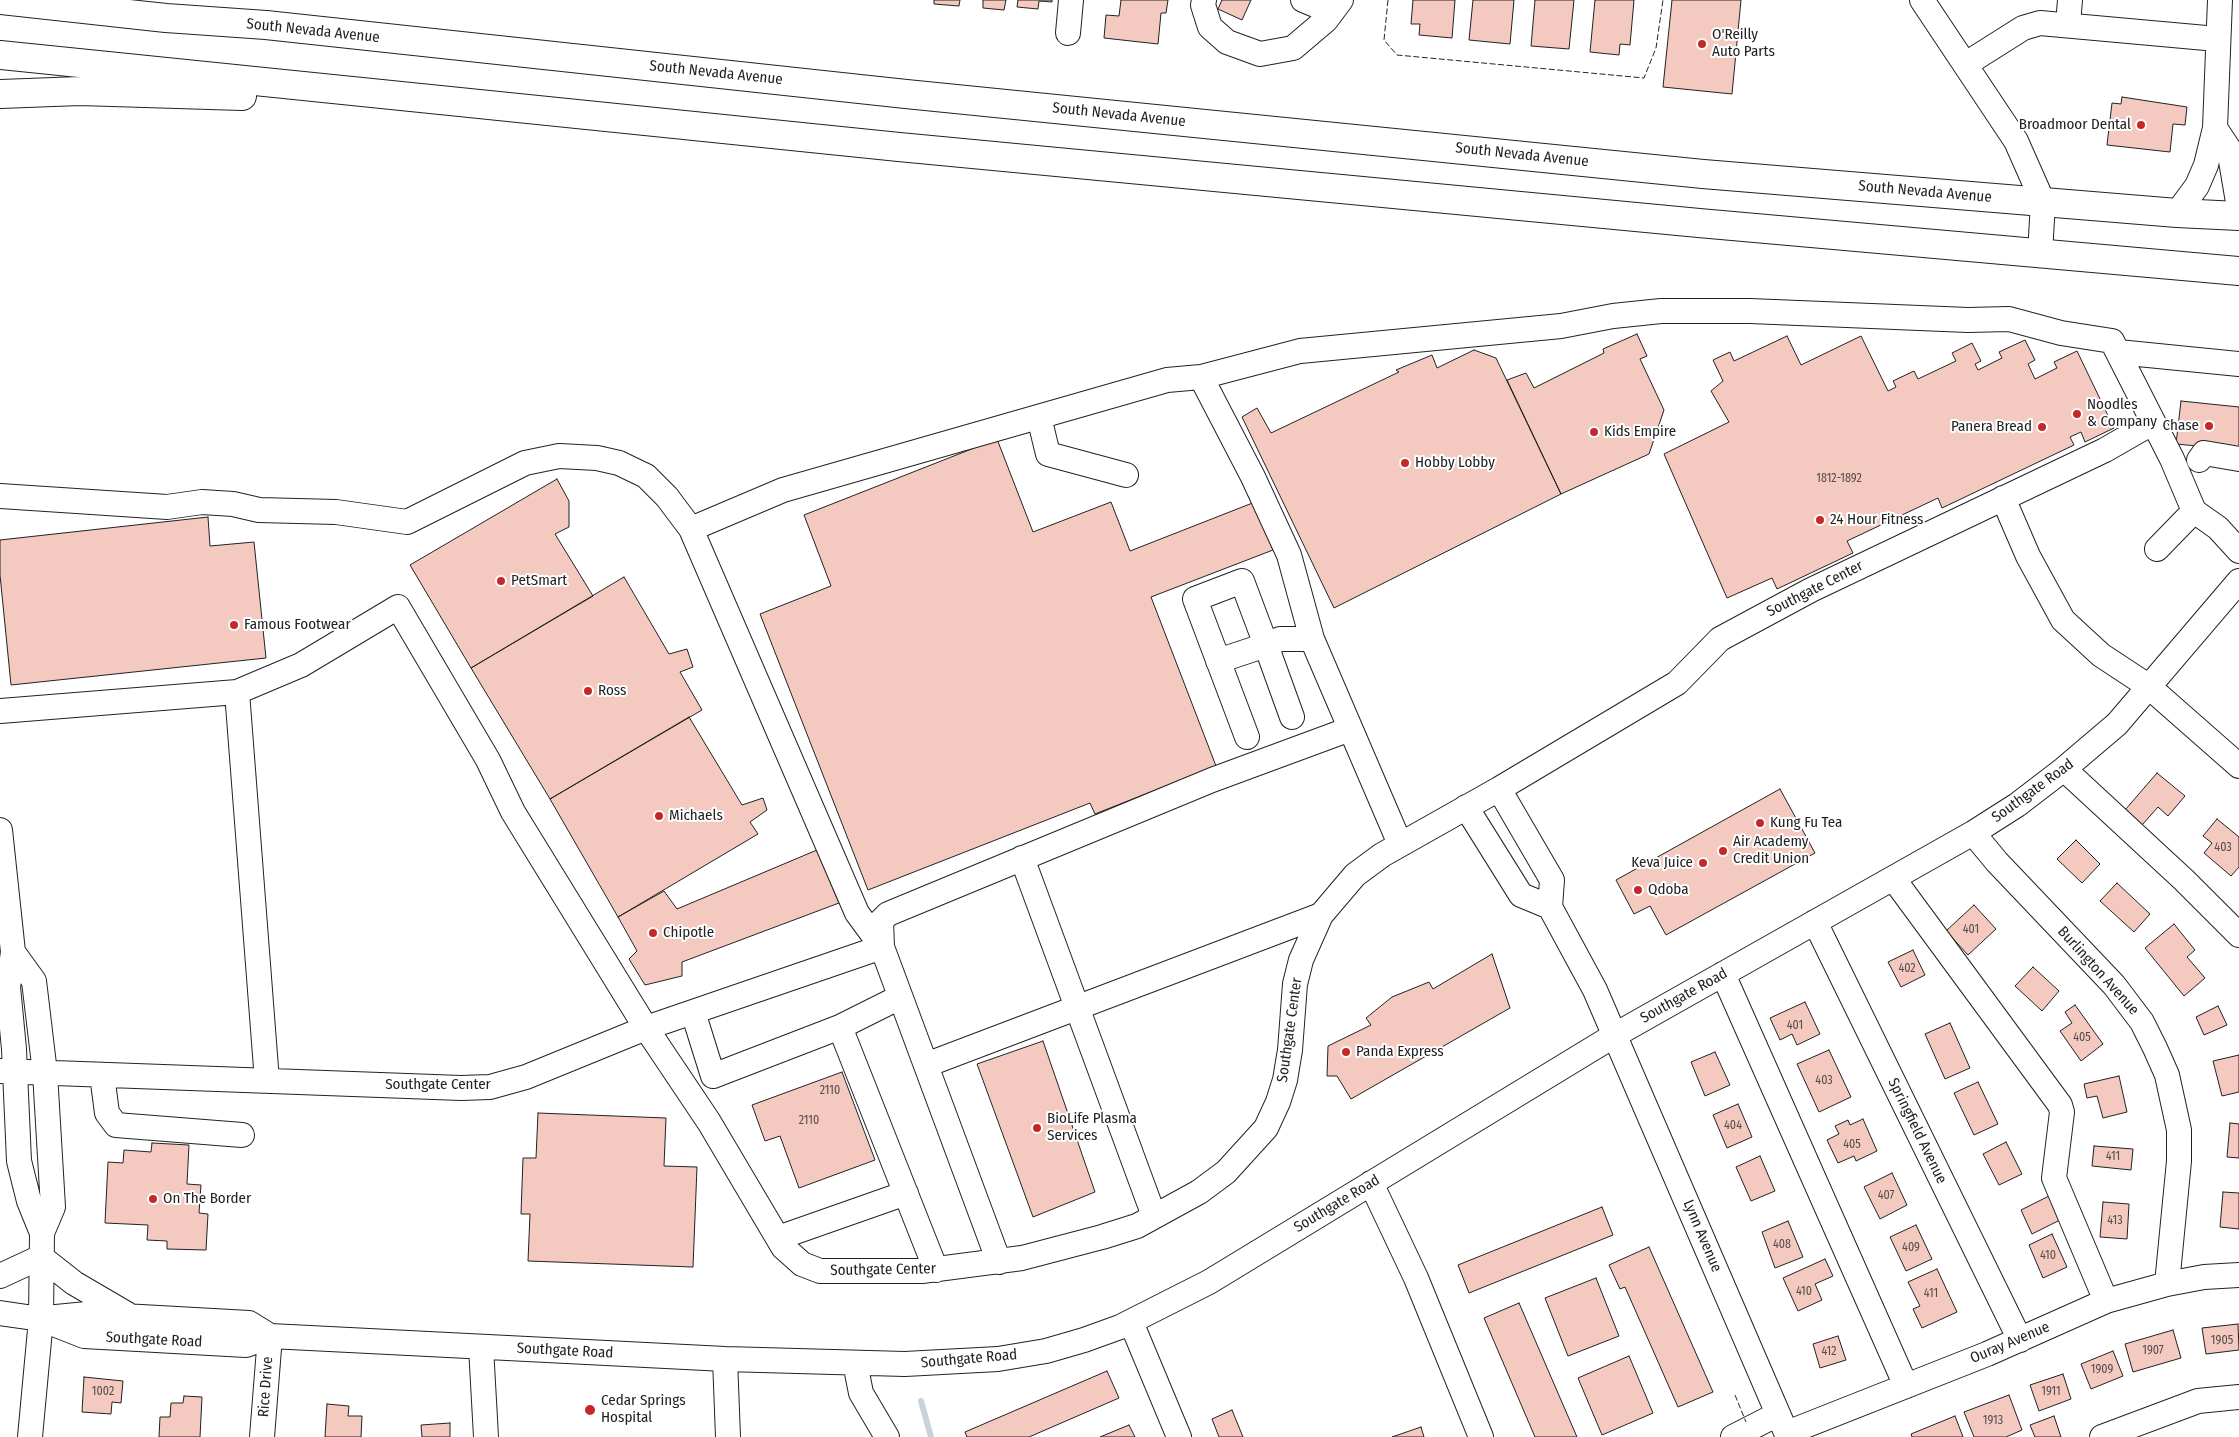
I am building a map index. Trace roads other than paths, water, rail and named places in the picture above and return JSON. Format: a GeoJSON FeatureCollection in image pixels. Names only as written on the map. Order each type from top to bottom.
{"type":"FeatureCollection","features":[{"type":"Feature","properties":{"kind":"highway","name":"South Nevada Avenue"},"geometry":{"type":"LineString","coordinates":[[0,0],[166,18],[266,25],[906,94],[1605,164],[2177,213],[2239,216]]}},
{"type":"Feature","properties":{"kind":"highway"},"geometry":{"type":"LineString","coordinates":[[134,0],[266,25]]}},
{"type":"Feature","properties":{"kind":"highway"},"geometry":{"type":"LineString","coordinates":[[0,55],[918,149],[2239,271]]}},
{"type":"Feature","properties":{"kind":"highway"},"geometry":{"type":"LineString","coordinates":[[0,94],[80,90],[538,109]]}},
{"type":"Feature","properties":{"kind":"street"},"geometry":{"type":"LineString","coordinates":[[1068,34],[1071,0]]}},
{"type":"Feature","properties":{"kind":"street"},"geometry":{"type":"LineString","coordinates":[[1204,0],[1203,5],[1210,27],[1227,42],[1260,54],[1294,48],[1337,6]]}},
{"type":"Feature","properties":{"kind":"street"},"geometry":{"type":"LineString","coordinates":[[1303,0],[1337,6]]}},
{"type":"Feature","properties":{"kind":"street"},"geometry":{"type":"LineString","coordinates":[[1922,0],[2016,141],[2043,202],[2040,254]]}},
{"type":"Feature","properties":{"kind":"street"},"geometry":{"type":"LineString","coordinates":[[2068,24],[2070,0]]}},
{"type":"Feature","properties":{"kind":"street"},"geometry":{"type":"LineString","coordinates":[[2177,213],[2197,186],[2203,172],[2215,128],[2220,0]]}},
{"type":"Feature","properties":{"kind":"street"},"geometry":{"type":"LineString","coordinates":[[1966,64],[2023,28],[2040,23],[2068,24],[2217,39]]}},
{"type":"Feature","properties":{"kind":"street"},"geometry":{"type":"LineString","coordinates":[[2215,128],[2229,149],[2239,208]]}},
{"type":"Feature","properties":{"kind":"street"},"geometry":{"type":"LineString","coordinates":[[691,529],[783,490],[1167,380],[1201,377],[1300,351],[1561,326],[1613,316],[1660,311],[1750,311],[1968,320],[2009,319],[2061,333],[2112,341],[2152,424],[2172,459],[2194,511],[2218,528],[2239,551]]}},
{"type":"Feature","properties":{"kind":"street"},"geometry":{"type":"LineString","coordinates":[[2118,352],[2239,364]]}},
{"type":"Feature","properties":{"kind":"street"},"geometry":{"type":"LineString","coordinates":[[1201,377],[1253,477],[1290,555],[1312,639],[1400,844]]}},
{"type":"Feature","properties":{"kind":"street"},"geometry":{"type":"LineString","coordinates":[[1039,417],[1048,454],[1126,475]]}},
{"type":"Feature","properties":{"kind":"street","name":"Southgate Center"},"geometry":{"type":"LineString","coordinates":[[7,1071],[461,1088],[490,1087],[526,1077],[646,1028],[710,1122],[783,1247],[802,1264],[820,1271],[936,1270],[999,1262],[1102,1237],[1136,1226],[1199,1192],[1226,1172],[1266,1128],[1278,1102],[1285,1080],[1290,1050],[1295,984],[1301,960],[1321,915],[1355,875],[1400,844],[1499,789],[1677,683],[1720,639],[1811,590],[2105,450],[2152,424]]}},
{"type":"Feature","properties":{"kind":"street"},"geometry":{"type":"LineString","coordinates":[[2199,460],[2204,453],[2239,459]]}},
{"type":"Feature","properties":{"kind":"street"},"geometry":{"type":"LineString","coordinates":[[0,496],[168,507],[202,502],[259,510],[336,512],[407,522],[525,463],[560,456],[596,458],[619,463],[646,476],[667,497],[691,529],[857,913],[882,947],[999,1262]]}},
{"type":"Feature","properties":{"kind":"street"},"geometry":{"type":"LineString","coordinates":[[2172,459],[2199,460]]}},
{"type":"Feature","properties":{"kind":"street"},"geometry":{"type":"LineString","coordinates":[[2199,460],[2204,467],[2237,469],[2239,467]]}},
{"type":"Feature","properties":{"kind":"street"},"geometry":{"type":"LineString","coordinates":[[2003,498],[2028,556],[2063,620],[2101,655],[2148,686],[2239,766]]}},
{"type":"Feature","properties":{"kind":"street"},"geometry":{"type":"LineString","coordinates":[[2157,549],[2194,511]]}},
{"type":"Feature","properties":{"kind":"street"},"geometry":{"type":"LineString","coordinates":[[1247,737],[1195,599],[1242,581],[1292,717]]}},
{"type":"Feature","properties":{"kind":"street","name":"Southgate Road"},"geometry":{"type":"LineString","coordinates":[[0,1313],[41,1319],[84,1336],[246,1346],[270,1336],[725,1359],[855,1363],[940,1364],[998,1359],[1046,1351],[1084,1340],[1131,1322],[1209,1282],[1615,1034],[1972,833],[2017,805],[2064,769],[2117,724],[2239,581]]}},
{"type":"Feature","properties":{"kind":"street"},"geometry":{"type":"LineString","coordinates":[[0,711],[237,692],[301,664],[398,607],[488,760],[513,812],[646,1028],[882,947]]}},
{"type":"Feature","properties":{"kind":"street"},"geometry":{"type":"LineString","coordinates":[[1218,661],[1280,639],[1312,639]]}},
{"type":"Feature","properties":{"kind":"street"},"geometry":{"type":"LineString","coordinates":[[237,692],[267,1081]]}},
{"type":"Feature","properties":{"kind":"street"},"geometry":{"type":"LineString","coordinates":[[882,947],[881,921],[888,914],[1212,780],[1350,729]]}},
{"type":"Feature","properties":{"kind":"street"},"geometry":{"type":"LineString","coordinates":[[2064,769],[2184,880],[2239,935]]}},
{"type":"Feature","properties":{"kind":"street"},"geometry":{"type":"LineString","coordinates":[[1499,789],[1552,880],[1550,907],[1595,990],[1615,1034]]}},
{"type":"Feature","properties":{"kind":"street"},"geometry":{"type":"LineString","coordinates":[[1466,807],[1521,895],[1550,907]]}},
{"type":"Feature","properties":{"kind":"street"},"geometry":{"type":"LineString","coordinates":[[0,830],[13,952],[8,988],[7,1071],[19,1161],[29,1201],[42,1233]]}},
{"type":"Feature","properties":{"kind":"street","name":"Burlington Avenue"},"geometry":{"type":"LineString","coordinates":[[1972,833],[1997,862],[2114,985],[2142,1022],[2167,1075],[2179,1130],[2179,1161],[2167,1284]]}},
{"type":"Feature","properties":{"kind":"street"},"geometry":{"type":"LineString","coordinates":[[1022,858],[1154,1216]]}},
{"type":"Feature","properties":{"kind":"street"},"geometry":{"type":"LineString","coordinates":[[1893,878],[2060,1105],[2062,1112],[2054,1178],[2106,1300]]}},
{"type":"Feature","properties":{"kind":"street"},"geometry":{"type":"LineString","coordinates":[[926,1065],[1321,915]]}},
{"type":"Feature","properties":{"kind":"street","name":"Springfield Avenue"},"geometry":{"type":"LineString","coordinates":[[1815,922],[2020,1340]]}},
{"type":"Feature","properties":{"kind":"street"},"geometry":{"type":"LineString","coordinates":[[13,952],[34,981],[45,1073],[53,1207],[42,1233],[41,1319],[30,1437]]}},
{"type":"Feature","properties":{"kind":"street"},"geometry":{"type":"LineString","coordinates":[[1723,974],[1906,1386]]}},
{"type":"Feature","properties":{"kind":"street"},"geometry":{"type":"LineString","coordinates":[[693,1012],[713,1076],[840,1027],[900,997]]}},
{"type":"Feature","properties":{"kind":"street"},"geometry":{"type":"LineString","coordinates":[[840,1027],[936,1270]]}},
{"type":"Feature","properties":{"kind":"street","name":"Lynn Avenue"},"geometry":{"type":"LineString","coordinates":[[1615,1034],[1784,1428]]}},
{"type":"Feature","properties":{"kind":"street"},"geometry":{"type":"LineString","coordinates":[[102,1075],[107,1113],[116,1125],[242,1135]]}},
{"type":"Feature","properties":{"kind":"street"},"geometry":{"type":"LineString","coordinates":[[1371,1183],[1416,1278],[1481,1437]]}},
{"type":"Feature","properties":{"kind":"street"},"geometry":{"type":"LineString","coordinates":[[778,1238],[906,1193]]}},
{"type":"Feature","properties":{"kind":"street"},"geometry":{"type":"LineString","coordinates":[[0,1276],[41,1257]]}},
{"type":"Feature","properties":{"kind":"street"},"geometry":{"type":"LineString","coordinates":[[41,1257],[74,1283],[130,1316]]}},
{"type":"Feature","properties":{"kind":"street","name":"Ouray Avenue"},"geometry":{"type":"LineString","coordinates":[[1733,1437],[1784,1428],[1906,1386],[2020,1340],[2106,1300],[2167,1284],[2204,1277],[2239,1275]]}},
{"type":"Feature","properties":{"kind":"street","name":"Southgate Road"},"geometry":{"type":"LineString","coordinates":[[41,1319],[87,1314],[249,1323],[270,1336]]}},
{"type":"Feature","properties":{"kind":"street"},"geometry":{"type":"LineString","coordinates":[[1131,1322],[1179,1437]]}},
{"type":"Feature","properties":{"kind":"street","name":"Rice Drive"},"geometry":{"type":"LineString","coordinates":[[262,1437],[270,1336]]}},
{"type":"Feature","properties":{"kind":"street"},"geometry":{"type":"LineString","coordinates":[[481,1346],[486,1437]]}},
{"type":"Feature","properties":{"kind":"street"},"geometry":{"type":"LineString","coordinates":[[725,1359],[728,1437]]}},
{"type":"Feature","properties":{"kind":"street"},"geometry":{"type":"LineString","coordinates":[[855,1363],[861,1393],[887,1437]]}},
{"type":"Feature","properties":{"kind":"street"},"geometry":{"type":"LineString","coordinates":[[2102,1437],[2198,1401],[2239,1397]]}},
{"type":"Feature","properties":{"kind":"waterway"},"geometry":{"type":"LineString","coordinates":[[921,1401],[931,1437]]}},
{"type":"Feature","properties":{"kind":"place","name":"O'Reilly Auto Parts"},"geometry":{"type":"Point","coordinates":[1702,44]}},
{"type":"Feature","properties":{"kind":"place","name":"Broadmoor Dental"},"geometry":{"type":"Point","coordinates":[2141,125]}},
{"type":"Feature","properties":{"kind":"place","name":"Noodles & Company"},"geometry":{"type":"Point","coordinates":[2077,414]}},
{"type":"Feature","properties":{"kind":"place","name":"Chase"},"geometry":{"type":"Point","coordinates":[2209,426]}},
{"type":"Feature","properties":{"kind":"place","name":"Panera Bread"},"geometry":{"type":"Point","coordinates":[2042,427]}},
{"type":"Feature","properties":{"kind":"place","name":"Kids Empire"},"geometry":{"type":"Point","coordinates":[1594,432]}},
{"type":"Feature","properties":{"kind":"place","name":"Hobby Lobby"},"geometry":{"type":"Point","coordinates":[1405,463]}},
{"type":"Feature","properties":{"kind":"place","name":"24 Hour Fitness"},"geometry":{"type":"Point","coordinates":[1820,520]}},
{"type":"Feature","properties":{"kind":"place","name":"PetSmart"},"geometry":{"type":"Point","coordinates":[501,581]}},
{"type":"Feature","properties":{"kind":"place","name":"Famous Footwear"},"geometry":{"type":"Point","coordinates":[234,625]}},
{"type":"Feature","properties":{"kind":"place","name":"Ross"},"geometry":{"type":"Point","coordinates":[588,691]}},
{"type":"Feature","properties":{"kind":"place","name":"Michaels"},"geometry":{"type":"Point","coordinates":[659,816]}},
{"type":"Feature","properties":{"kind":"place","name":"Kung Fu Tea"},"geometry":{"type":"Point","coordinates":[1760,823]}},
{"type":"Feature","properties":{"kind":"place","name":"Air Academy Credit Union"},"geometry":{"type":"Point","coordinates":[1723,851]}},
{"type":"Feature","properties":{"kind":"place","name":"Keva Juice"},"geometry":{"type":"Point","coordinates":[1703,863]}},
{"type":"Feature","properties":{"kind":"place","name":"Qdoba"},"geometry":{"type":"Point","coordinates":[1638,890]}},
{"type":"Feature","properties":{"kind":"place","name":"Chipotle"},"geometry":{"type":"Point","coordinates":[653,933]}},
{"type":"Feature","properties":{"kind":"place","name":"Panda Express"},"geometry":{"type":"Point","coordinates":[1346,1052]}},
{"type":"Feature","properties":{"kind":"place","name":"BioLife Plasma Services"},"geometry":{"type":"Point","coordinates":[1037,1128]}},
{"type":"Feature","properties":{"kind":"place","name":"On The Border"},"geometry":{"type":"Point","coordinates":[153,1199]}},
{"type":"Feature","properties":{"kind":"place","name":"Cedar Springs Hospital"},"geometry":{"type":"Point","coordinates":[590,1410]}}]}
